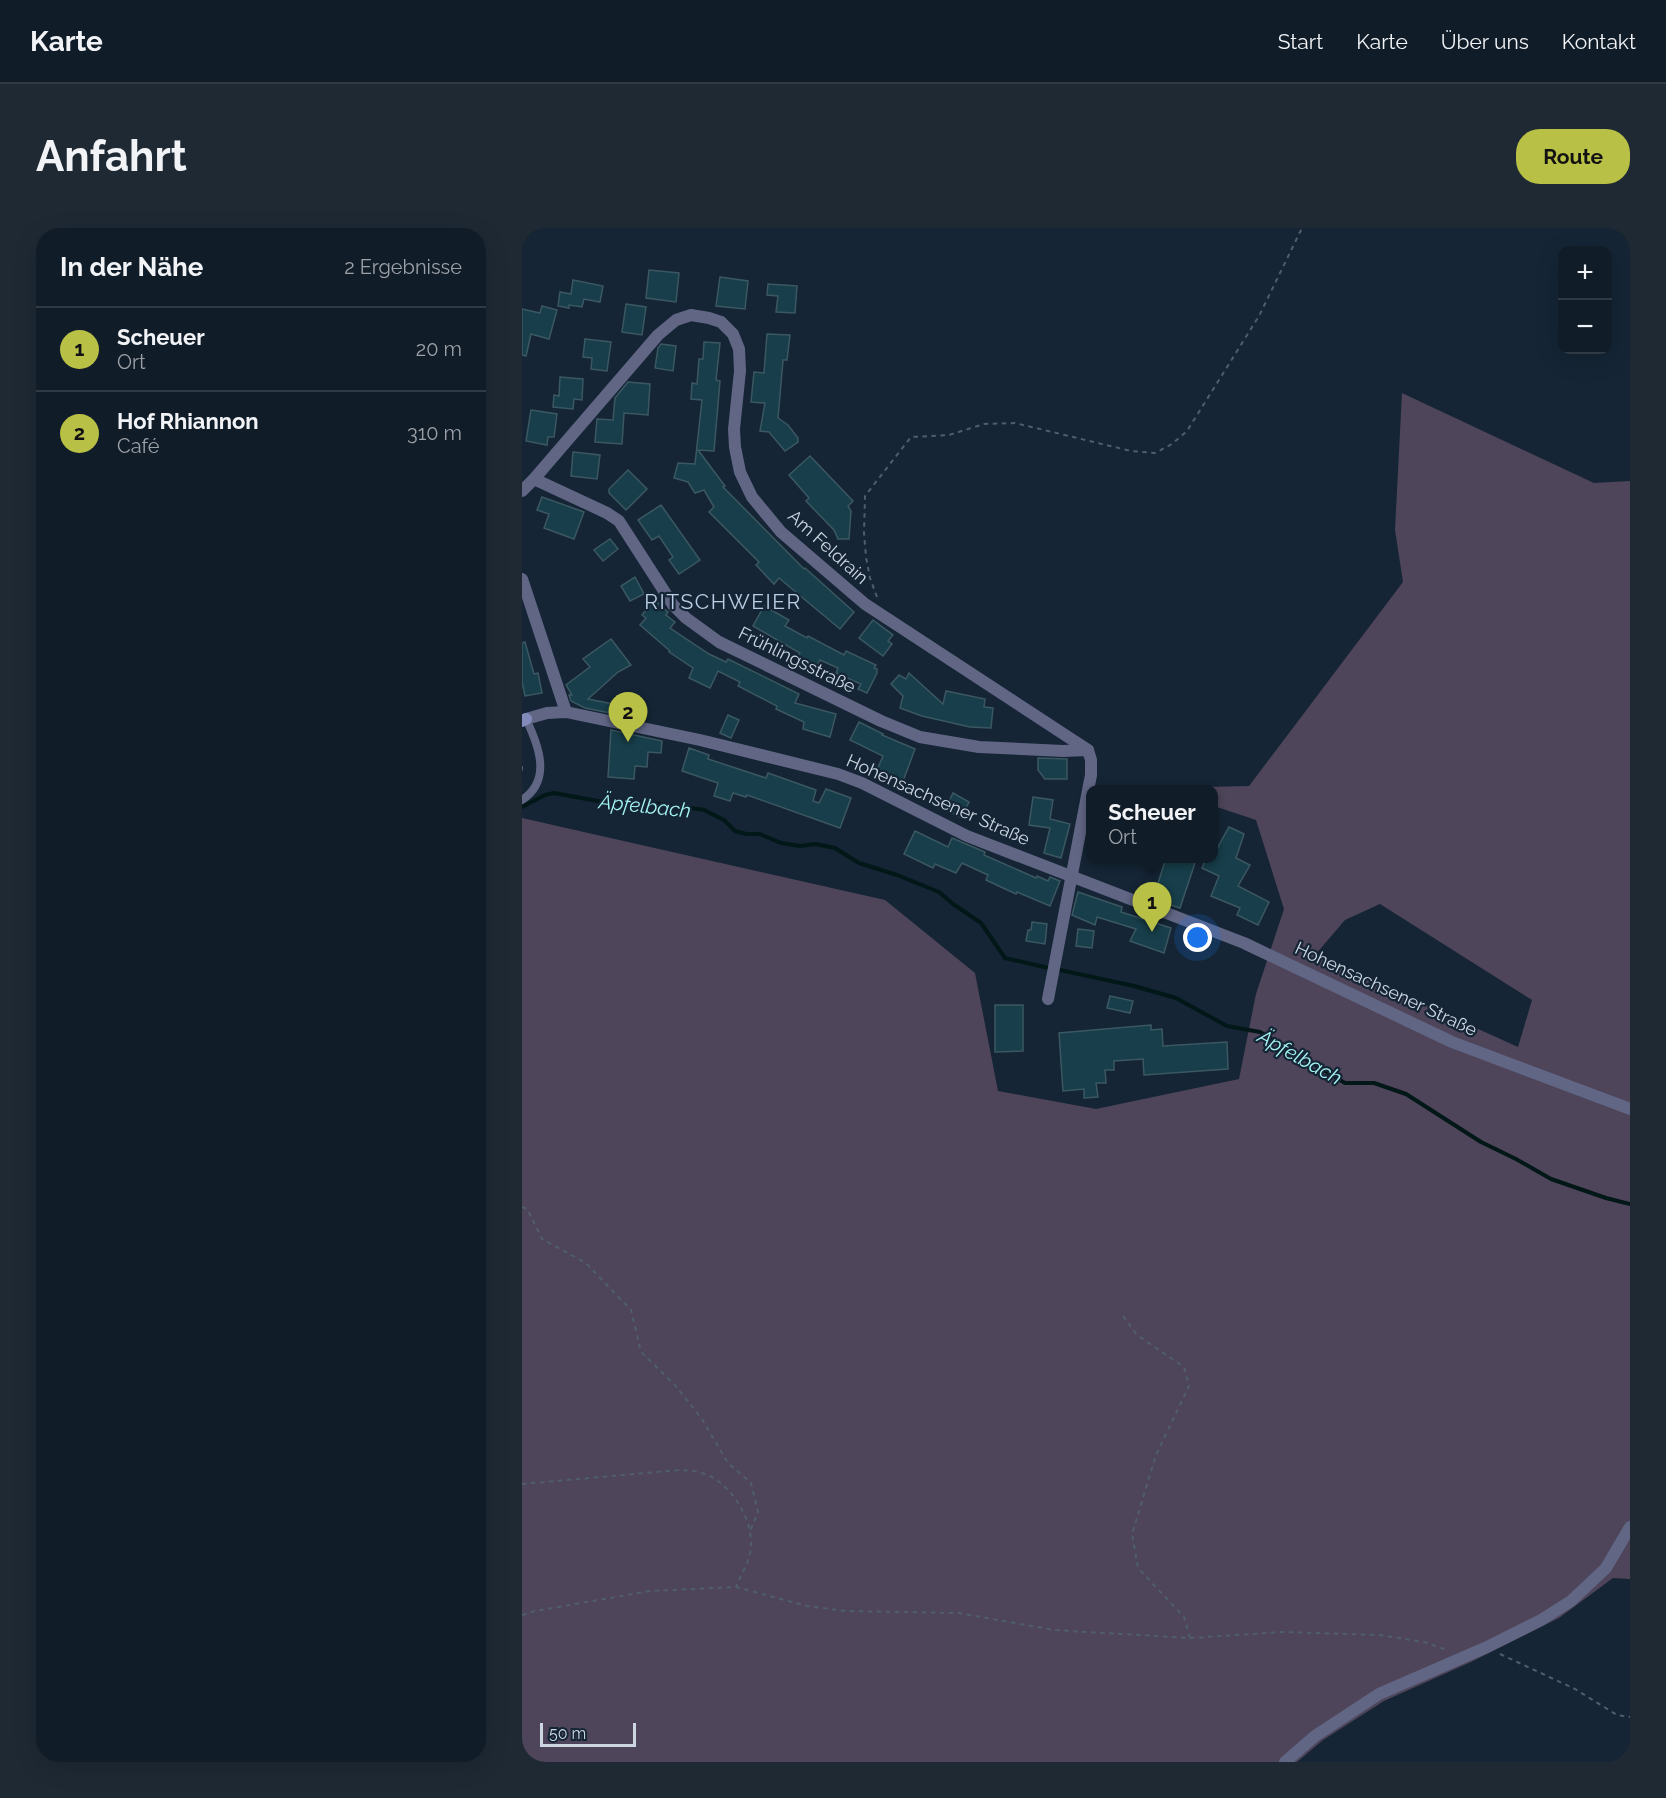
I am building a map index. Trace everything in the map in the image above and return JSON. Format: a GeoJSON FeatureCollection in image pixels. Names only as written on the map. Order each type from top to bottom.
{"type":"FeatureCollection","features":[{"type":"Feature","properties":{"kind":"street","name":"Am Feldrain"},"geometry":{"type":"LineString","coordinates":[[534,479],[658,334],[676,320],[691,315],[721,322],[733,334],[739,349],[740,371],[734,429],[740,472],[752,497],[781,532],[865,604],[1088,750]]}},
{"type":"Feature","properties":{"kind":"street"},"geometry":{"type":"LineString","coordinates":[[522,491],[534,479]]}},
{"type":"Feature","properties":{"kind":"street","name":"Frühlingsstraße"},"geometry":{"type":"LineString","coordinates":[[534,479],[607,513],[619,521],[673,605],[686,618],[711,636],[871,716],[920,737],[979,747],[1088,750]]}},
{"type":"Feature","properties":{"kind":"street"},"geometry":{"type":"LineString","coordinates":[[522,579],[566,712]]}},
{"type":"Feature","properties":{"kind":"street","name":"Hohensachsener Straße"},"geometry":{"type":"LineString","coordinates":[[525,721],[547,713],[566,712],[605,722],[700,740],[838,774],[862,783],[967,836],[1244,943],[1452,1042],[1630,1109]]}},
{"type":"Feature","properties":{"kind":"street"},"geometry":{"type":"LineString","coordinates":[[1088,750],[1091,760],[1089,785]]}},
{"type":"Feature","properties":{"kind":"street"},"geometry":{"type":"LineString","coordinates":[[1048,999],[1086,802]]}},
{"type":"Feature","properties":{"kind":"street"},"geometry":{"type":"LineString","coordinates":[[1285,1762],[1315,1736],[1379,1694],[1487,1647],[1541,1620],[1571,1601],[1606,1568],[1630,1527]]}},
{"type":"Feature","properties":{"kind":"lane"},"geometry":{"type":"LineString","coordinates":[[522,800],[536,788],[540,777],[537,746],[525,721]]}},
{"type":"Feature","properties":{"kind":"path"},"geometry":{"type":"LineString","coordinates":[[877,598],[866,557],[865,496],[911,437],[949,435],[984,424],[1015,423],[1131,451],[1155,453],[1172,444],[1187,431],[1259,316],[1302,228]]}},
{"type":"Feature","properties":{"kind":"path"},"geometry":{"type":"LineString","coordinates":[[522,766],[522,771]]}},
{"type":"Feature","properties":{"kind":"path"},"geometry":{"type":"LineString","coordinates":[[522,1207],[527,1209],[542,1239],[586,1263],[631,1310],[640,1352],[674,1384],[702,1419],[728,1463],[752,1483],[758,1512],[749,1534]]}},
{"type":"Feature","properties":{"kind":"path"},"geometry":{"type":"LineString","coordinates":[[1123,1316],[1137,1335],[1184,1367],[1189,1386],[1156,1455],[1132,1533],[1138,1568],[1184,1617],[1190,1638]]}},
{"type":"Feature","properties":{"kind":"path"},"geometry":{"type":"LineString","coordinates":[[522,1484],[680,1470],[700,1472],[721,1483],[746,1516],[750,1555],[736,1587]]}},
{"type":"Feature","properties":{"kind":"path"},"geometry":{"type":"LineString","coordinates":[[522,1615],[651,1591],[736,1587],[807,1606],[846,1611],[959,1613],[1054,1630],[1190,1638],[1283,1632],[1380,1635],[1425,1642],[1464,1656]]}},
{"type":"Feature","properties":{"kind":"path"},"geometry":{"type":"LineString","coordinates":[[1487,1647],[1575,1689],[1617,1715],[1630,1717]]}},
{"type":"Feature","properties":{"kind":"shaded area"},"geometry":{"type":"Polygon","coordinates":[[[1402,393],[1594,483],[1630,481],[1630,1579],[1613,1578],[1559,1618],[1471,1662],[1384,1701],[1323,1740],[1297,1762],[522,1762],[522,818],[885,900],[975,973],[998,1091],[1096,1109],[1239,1079],[1256,994],[1284,909],[1256,820],[1218,807],[1218,787],[1249,786],[1403,582],[1395,530],[1402,393]],[[1380,904],[1345,920],[1315,955],[1518,1047],[1532,1000],[1380,904]]]}},
{"type":"Feature","properties":{"kind":"building"},"geometry":{"type":"Polygon","coordinates":[[[649,270],[679,273],[676,302],[646,298],[649,270]]]}},
{"type":"Feature","properties":{"kind":"building"},"geometry":{"type":"Polygon","coordinates":[[[720,277],[748,281],[745,309],[716,306],[720,277]]]}},
{"type":"Feature","properties":{"kind":"building"},"geometry":{"type":"Polygon","coordinates":[[[573,280],[603,286],[600,302],[584,299],[582,307],[558,306],[560,292],[571,294],[573,280]]]}},
{"type":"Feature","properties":{"kind":"building"},"geometry":{"type":"Polygon","coordinates":[[[768,284],[797,286],[795,313],[776,312],[778,296],[767,295],[768,284]]]}},
{"type":"Feature","properties":{"kind":"building"},"geometry":{"type":"Polygon","coordinates":[[[626,304],[646,307],[642,335],[622,332],[626,304]]]}},
{"type":"Feature","properties":{"kind":"building"},"geometry":{"type":"Polygon","coordinates":[[[542,306],[557,310],[549,339],[531,334],[526,356],[522,355],[522,309],[540,313],[542,306]]]}},
{"type":"Feature","properties":{"kind":"building"},"geometry":{"type":"Polygon","coordinates":[[[767,334],[790,335],[787,360],[783,360],[778,418],[788,425],[798,438],[798,442],[785,451],[769,432],[760,431],[765,403],[751,402],[754,372],[764,373],[767,334]]]}},
{"type":"Feature","properties":{"kind":"building"},"geometry":{"type":"Polygon","coordinates":[[[585,339],[611,342],[607,371],[591,369],[592,358],[583,357],[585,339]]]}},
{"type":"Feature","properties":{"kind":"building"},"geometry":{"type":"Polygon","coordinates":[[[704,342],[720,343],[716,380],[720,381],[714,451],[698,450],[725,486],[723,487],[804,569],[854,612],[840,629],[779,578],[774,584],[756,565],[759,562],[709,512],[714,507],[704,490],[695,493],[688,482],[674,478],[678,463],[695,464],[702,400],[691,399],[692,383],[697,384],[699,359],[703,359],[704,342]]]}},
{"type":"Feature","properties":{"kind":"building"},"geometry":{"type":"Polygon","coordinates":[[[661,344],[676,346],[673,371],[655,368],[658,348],[661,344]]]}},
{"type":"Feature","properties":{"kind":"building"},"geometry":{"type":"Polygon","coordinates":[[[560,377],[583,379],[582,400],[574,399],[573,409],[553,407],[554,395],[559,396],[560,377]]]}},
{"type":"Feature","properties":{"kind":"building"},"geometry":{"type":"Polygon","coordinates":[[[628,382],[650,384],[648,415],[624,413],[622,444],[595,442],[597,419],[613,420],[615,398],[628,382]]]}},
{"type":"Feature","properties":{"kind":"building"},"geometry":{"type":"Polygon","coordinates":[[[531,410],[557,414],[554,437],[548,437],[547,445],[526,441],[531,410]]]}},
{"type":"Feature","properties":{"kind":"building"},"geometry":{"type":"Polygon","coordinates":[[[573,452],[600,455],[597,479],[571,476],[573,452]]]}},
{"type":"Feature","properties":{"kind":"building"},"geometry":{"type":"Polygon","coordinates":[[[810,456],[853,501],[848,506],[851,511],[849,539],[838,539],[834,530],[806,501],[809,498],[789,475],[810,456]]]}},
{"type":"Feature","properties":{"kind":"building"},"geometry":{"type":"Polygon","coordinates":[[[628,470],[647,489],[626,510],[609,493],[609,489],[628,470]]]}},
{"type":"Feature","properties":{"kind":"building"},"geometry":{"type":"Polygon","coordinates":[[[542,497],[584,512],[574,539],[544,528],[549,514],[537,510],[542,497]]]}},
{"type":"Feature","properties":{"kind":"building"},"geometry":{"type":"Polygon","coordinates":[[[661,505],[700,560],[679,574],[669,560],[673,557],[659,536],[652,540],[638,520],[661,505]]]}},
{"type":"Feature","properties":{"kind":"building"},"geometry":{"type":"Polygon","coordinates":[[[610,539],[618,549],[603,561],[594,550],[610,539]]]}},
{"type":"Feature","properties":{"kind":"building"},"geometry":{"type":"Polygon","coordinates":[[[635,577],[644,594],[630,601],[621,586],[635,577]]]}},
{"type":"Feature","properties":{"kind":"building"},"geometry":{"type":"Polygon","coordinates":[[[653,602],[657,602],[668,612],[666,615],[675,622],[670,628],[709,654],[726,662],[728,659],[799,694],[795,703],[836,714],[830,737],[803,729],[804,722],[776,709],[777,706],[738,686],[740,682],[718,671],[710,688],[689,678],[693,668],[669,652],[640,625],[646,618],[642,615],[653,602]]]}},
{"type":"Feature","properties":{"kind":"building"},"geometry":{"type":"Polygon","coordinates":[[[764,606],[789,620],[785,626],[807,638],[808,636],[844,655],[846,651],[876,665],[874,668],[877,669],[877,673],[867,693],[858,689],[861,684],[836,673],[838,668],[820,660],[816,668],[797,658],[800,653],[753,626],[764,606]]]}},
{"type":"Feature","properties":{"kind":"building"},"geometry":{"type":"Polygon","coordinates":[[[873,620],[893,635],[888,641],[892,644],[883,656],[859,638],[873,620]]]}},
{"type":"Feature","properties":{"kind":"building"},"geometry":{"type":"Polygon","coordinates":[[[611,639],[631,665],[618,672],[588,699],[638,709],[636,718],[585,708],[571,701],[569,695],[572,695],[566,685],[590,667],[583,659],[611,639]]]}},
{"type":"Feature","properties":{"kind":"building"},"geometry":{"type":"Polygon","coordinates":[[[525,642],[534,674],[538,673],[542,693],[525,696],[522,682],[522,643],[525,642]]]}},
{"type":"Feature","properties":{"kind":"building"},"geometry":{"type":"Polygon","coordinates":[[[909,673],[943,704],[946,691],[985,699],[984,707],[993,708],[991,728],[970,727],[922,716],[900,708],[903,696],[891,684],[899,675],[906,679],[909,673]]]}},
{"type":"Feature","properties":{"kind":"building"},"geometry":{"type":"Polygon","coordinates":[[[728,715],[739,720],[731,738],[720,733],[728,715]]]}},
{"type":"Feature","properties":{"kind":"building"},"geometry":{"type":"Polygon","coordinates":[[[859,722],[915,749],[903,781],[877,770],[883,756],[850,740],[859,722]]]}},
{"type":"Feature","properties":{"kind":"building"},"geometry":{"type":"Polygon","coordinates":[[[611,730],[662,741],[661,753],[648,752],[647,767],[635,766],[634,779],[608,777],[611,730]]]}},
{"type":"Feature","properties":{"kind":"building"},"geometry":{"type":"Polygon","coordinates":[[[689,748],[709,755],[708,759],[766,778],[768,773],[816,790],[813,801],[819,803],[826,789],[851,798],[840,828],[747,795],[746,797],[733,793],[730,801],[714,796],[718,783],[682,771],[689,748]]]}},
{"type":"Feature","properties":{"kind":"building"},"geometry":{"type":"Polygon","coordinates":[[[1038,758],[1067,759],[1067,779],[1045,779],[1038,770],[1038,758]]]}},
{"type":"Feature","properties":{"kind":"building"},"geometry":{"type":"Polygon","coordinates":[[[953,793],[969,802],[961,818],[945,809],[953,793]]]}},
{"type":"Feature","properties":{"kind":"building"},"geometry":{"type":"Polygon","coordinates":[[[1033,797],[1053,800],[1050,819],[1070,824],[1061,858],[1044,853],[1050,828],[1029,825],[1033,797]]]}},
{"type":"Feature","properties":{"kind":"building"},"geometry":{"type":"Polygon","coordinates":[[[1229,827],[1244,834],[1236,858],[1250,865],[1238,886],[1269,902],[1258,925],[1237,915],[1240,908],[1211,896],[1219,876],[1202,868],[1204,863],[1218,863],[1218,847],[1229,827]]]}},
{"type":"Feature","properties":{"kind":"building"},"geometry":{"type":"Polygon","coordinates":[[[915,831],[948,847],[952,838],[1036,878],[1037,876],[1048,881],[1050,877],[1060,881],[1050,906],[986,880],[988,875],[962,863],[956,873],[935,864],[933,868],[904,854],[915,831]]]}},
{"type":"Feature","properties":{"kind":"building"},"geometry":{"type":"Polygon","coordinates":[[[1164,863],[1195,863],[1180,908],[1153,899],[1164,863]]]}},
{"type":"Feature","properties":{"kind":"building"},"geometry":{"type":"Polygon","coordinates":[[[1078,892],[1122,907],[1121,912],[1171,928],[1164,953],[1130,941],[1136,929],[1097,917],[1095,925],[1072,915],[1078,892]]]}},
{"type":"Feature","properties":{"kind":"building"},"geometry":{"type":"Polygon","coordinates":[[[1032,922],[1047,924],[1045,944],[1026,941],[1032,922]]]}},
{"type":"Feature","properties":{"kind":"building"},"geometry":{"type":"Polygon","coordinates":[[[1078,929],[1094,931],[1092,948],[1076,946],[1078,929]]]}},
{"type":"Feature","properties":{"kind":"building"},"geometry":{"type":"Polygon","coordinates":[[[1110,996],[1133,1001],[1130,1013],[1107,1008],[1110,996]]]}},
{"type":"Feature","properties":{"kind":"building"},"geometry":{"type":"Polygon","coordinates":[[[995,1005],[1023,1005],[1023,1051],[995,1052],[995,1005]]]}},
{"type":"Feature","properties":{"kind":"building"},"geometry":{"type":"Polygon","coordinates":[[[1151,1025],[1151,1030],[1162,1029],[1163,1046],[1227,1042],[1228,1069],[1144,1075],[1143,1059],[1114,1061],[1114,1070],[1105,1070],[1106,1083],[1096,1083],[1098,1097],[1084,1098],[1084,1089],[1063,1091],[1059,1033],[1151,1025]]]}},
{"type":"Feature","properties":{"kind":"waterway","name":"Äpfelbach"},"geometry":{"type":"LineString","coordinates":[[522,807],[554,793],[614,804],[640,802],[668,805],[679,809],[691,808],[704,810],[724,820],[735,831],[760,834],[781,843],[800,846],[815,844],[835,848],[859,863],[939,892],[981,923],[1005,958],[1049,968]]}},
{"type":"Feature","properties":{"kind":"waterway","name":"Äpfelbach"},"geometry":{"type":"LineString","coordinates":[[1060,970],[1134,986],[1176,998],[1227,1026],[1260,1032],[1345,1083],[1374,1083],[1406,1094],[1481,1142],[1551,1179],[1630,1204]]}},
{"type":"Feature","properties":{"kind":"place","name":"Hof Rhiannon"},"geometry":{"type":"Point","coordinates":[628,742]}},
{"type":"Feature","properties":{"kind":"place","name":"Scheuer"},"geometry":{"type":"Point","coordinates":[1152,932]}},
{"type":"Feature","properties":{"kind":"district","name":"RITSCHWEIER"},"geometry":{"type":"Point","coordinates":[723,602]}}]}
